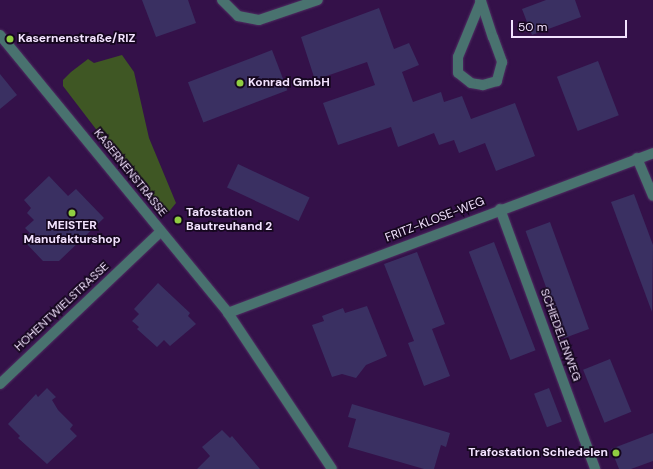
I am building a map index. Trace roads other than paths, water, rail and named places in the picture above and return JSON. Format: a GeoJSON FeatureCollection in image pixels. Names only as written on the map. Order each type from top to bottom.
{"type":"FeatureCollection","features":[{"type":"Feature","properties":{"kind":"street"},"geometry":{"type":"LineString","coordinates":[[222,0],[238,16],[260,20],[318,0]]}},
{"type":"Feature","properties":{"kind":"street"},"geometry":{"type":"LineString","coordinates":[[480,1],[502,62],[497,80],[483,86],[471,83],[458,73],[458,57],[480,1]]}},
{"type":"Feature","properties":{"kind":"street","name":"KASERNENSTRASSE"},"geometry":{"type":"LineString","coordinates":[[0,35],[160,232],[228,313],[332,469]]}},
{"type":"Feature","properties":{"kind":"street","name":"FRITZ-KLOSE-WEG"},"geometry":{"type":"LineString","coordinates":[[228,313],[653,152]]}},
{"type":"Feature","properties":{"kind":"street"},"geometry":{"type":"LineString","coordinates":[[638,158],[653,196]]}},
{"type":"Feature","properties":{"kind":"street","name":"SCHIEDELENWEG"},"geometry":{"type":"LineString","coordinates":[[500,209],[595,469]]}},
{"type":"Feature","properties":{"kind":"street","name":"HOHENTWIELSTRASSE"},"geometry":{"type":"LineString","coordinates":[[0,384],[160,232]]}},
{"type":"Feature","properties":{"kind":"place","name":"Kasernenstraße/RIZ"},"geometry":{"type":"Point","coordinates":[10,39]}},
{"type":"Feature","properties":{"kind":"place","name":"Konrad GmbH"},"geometry":{"type":"Point","coordinates":[240,83]}},
{"type":"Feature","properties":{"kind":"place","name":"MEISTER Manufakturshop"},"geometry":{"type":"Point","coordinates":[72,213]}},
{"type":"Feature","properties":{"kind":"place","name":"Tafostation Bautreuhand 2"},"geometry":{"type":"Point","coordinates":[178,220]}},
{"type":"Feature","properties":{"kind":"place","name":"Trafostation Schiedelen"},"geometry":{"type":"Point","coordinates":[616,453]}}]}
